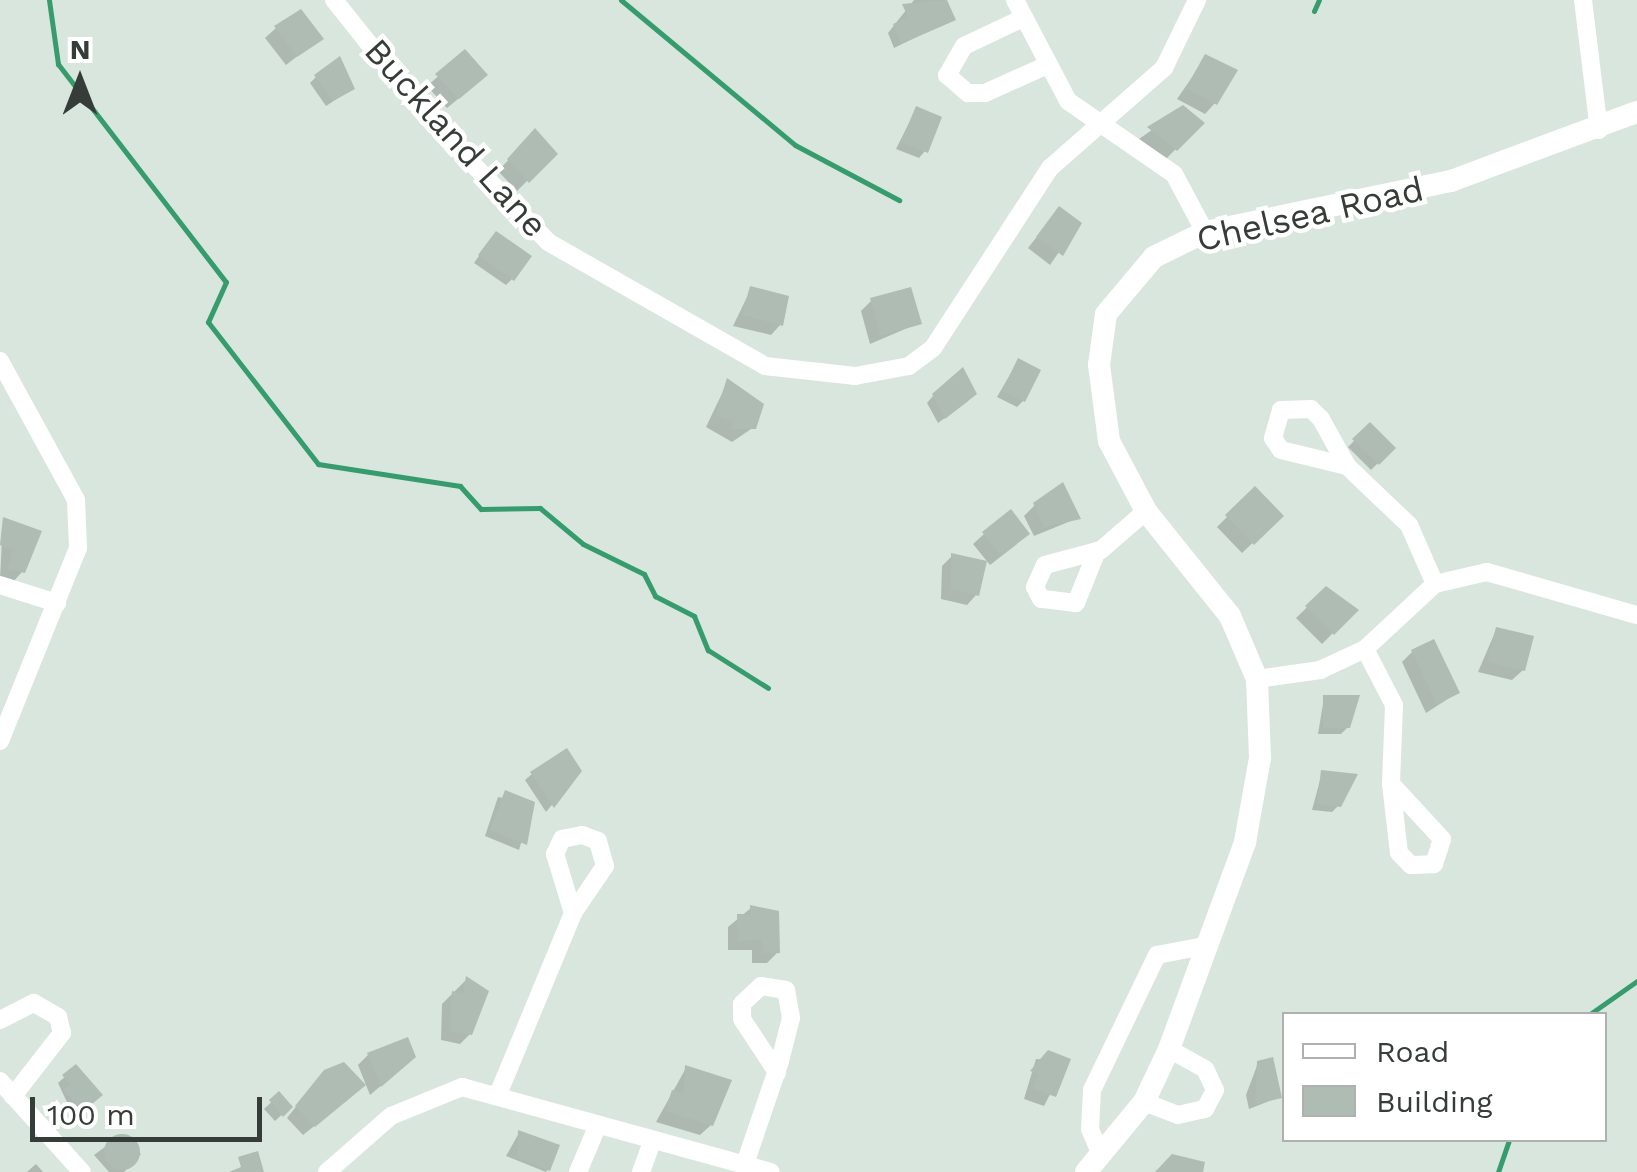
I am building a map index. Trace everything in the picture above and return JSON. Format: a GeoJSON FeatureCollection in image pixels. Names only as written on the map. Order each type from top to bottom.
{"type":"FeatureCollection","features":[{"type":"Feature","properties":{"kind":"street","name":"Buckland Lane"},"geometry":{"type":"LineString","coordinates":[[334,0],[429,120],[548,242],[716,342],[809,374],[885,373],[933,348],[1050,168],[1164,68],[1196,0]]}},
{"type":"Feature","properties":{"kind":"street"},"geometry":{"type":"LineString","coordinates":[[1015,0],[1045,66],[1100,128],[1174,174],[1204,232]]}},
{"type":"Feature","properties":{"kind":"street"},"geometry":{"type":"LineString","coordinates":[[1583,0],[1599,130]]}},
{"type":"Feature","properties":{"kind":"street"},"geometry":{"type":"LineString","coordinates":[[1024,18],[964,46],[947,75],[968,93],[985,93],[1045,66]]}},
{"type":"Feature","properties":{"kind":"street","name":"Chelsea Road"},"geometry":{"type":"LineString","coordinates":[[1094,1164],[1144,1102],[1170,1049],[1245,842],[1260,758],[1257,679],[1230,616],[1146,511],[1109,441],[1099,365],[1106,314],[1154,257],[1204,232],[1451,181],[1599,130],[1637,112]]}},
{"type":"Feature","properties":{"kind":"street"},"geometry":{"type":"LineString","coordinates":[[0,361],[76,500],[78,548],[0,741]]}},
{"type":"Feature","properties":{"kind":"street"},"geometry":{"type":"LineString","coordinates":[[1347,466],[1409,525],[1436,584]]}},
{"type":"Feature","properties":{"kind":"street"},"geometry":{"type":"LineString","coordinates":[[1097,551],[1146,511]]}},
{"type":"Feature","properties":{"kind":"street"},"geometry":{"type":"LineString","coordinates":[[1257,679],[1320,670],[1365,648],[1436,584],[1487,572],[1526,578],[1637,615]]}},
{"type":"Feature","properties":{"kind":"street"},"geometry":{"type":"LineString","coordinates":[[0,585],[57,603]]}},
{"type":"Feature","properties":{"kind":"street"},"geometry":{"type":"LineString","coordinates":[[1365,648],[1394,705],[1391,784]]}},
{"type":"Feature","properties":{"kind":"street"},"geometry":{"type":"LineString","coordinates":[[499,1092],[573,913]]}},
{"type":"Feature","properties":{"kind":"street"},"geometry":{"type":"LineString","coordinates":[[1094,1164],[1090,1130],[1092,1090],[1157,955],[1209,944]]}},
{"type":"Feature","properties":{"kind":"street"},"geometry":{"type":"LineString","coordinates":[[0,1020],[34,1003],[58,1016],[62,1033],[14,1096]]}},
{"type":"Feature","properties":{"kind":"street"},"geometry":{"type":"LineString","coordinates":[[1144,1102],[1178,1115],[1204,1108],[1215,1090],[1205,1069],[1170,1049]]}},
{"type":"Feature","properties":{"kind":"street"},"geometry":{"type":"LineString","coordinates":[[746,1164],[777,1072]]}},
{"type":"Feature","properties":{"kind":"street"},"geometry":{"type":"LineString","coordinates":[[0,1081],[82,1172]]}},
{"type":"Feature","properties":{"kind":"street"},"geometry":{"type":"LineString","coordinates":[[327,1172],[422,1098],[462,1087],[499,1092],[651,1145],[771,1172]]}},
{"type":"Feature","properties":{"kind":"street"},"geometry":{"type":"LineString","coordinates":[[578,1172],[597,1127]]}},
{"type":"Feature","properties":{"kind":"street"},"geometry":{"type":"LineString","coordinates":[[641,1172],[651,1145]]}},
{"type":"Feature","properties":{"kind":"building"},"geometry":{"type":"Polygon","coordinates":[[[947,0],[956,20],[901,44],[893,24],[908,17],[902,4],[947,0]]]}},
{"type":"Feature","properties":{"kind":"building"},"geometry":{"type":"Polygon","coordinates":[[[301,9],[324,39],[297,57],[274,26],[301,9]]]}},
{"type":"Feature","properties":{"kind":"building"},"geometry":{"type":"Polygon","coordinates":[[[465,49],[488,75],[459,99],[435,74],[465,49]]]}},
{"type":"Feature","properties":{"kind":"building"},"geometry":{"type":"Polygon","coordinates":[[[1205,54],[1238,70],[1217,105],[1186,88],[1205,54]]]}},
{"type":"Feature","properties":{"kind":"building"},"geometry":{"type":"Polygon","coordinates":[[[340,56],[355,89],[333,101],[314,75],[340,56]]]}},
{"type":"Feature","properties":{"kind":"building"},"geometry":{"type":"Polygon","coordinates":[[[1183,105],[1205,123],[1177,151],[1147,127],[1183,105]]]}},
{"type":"Feature","properties":{"kind":"building"},"geometry":{"type":"Polygon","coordinates":[[[916,106],[942,117],[928,153],[901,142],[916,106]]]}},
{"type":"Feature","properties":{"kind":"building"},"geometry":{"type":"Polygon","coordinates":[[[535,128],[558,154],[529,183],[507,159],[535,128]]]}},
{"type":"Feature","properties":{"kind":"building"},"geometry":{"type":"Polygon","coordinates":[[[1059,206],[1082,223],[1063,256],[1036,237],[1059,206]]]}},
{"type":"Feature","properties":{"kind":"building"},"geometry":{"type":"Polygon","coordinates":[[[496,231],[532,256],[514,281],[478,255],[496,231]]]}},
{"type":"Feature","properties":{"kind":"building"},"geometry":{"type":"Polygon","coordinates":[[[750,286],[789,296],[783,326],[742,315],[750,286]]]}},
{"type":"Feature","properties":{"kind":"building"},"geometry":{"type":"Polygon","coordinates":[[[911,287],[922,324],[880,336],[870,298],[911,287]]]}},
{"type":"Feature","properties":{"kind":"building"},"geometry":{"type":"Polygon","coordinates":[[[1018,358],[1041,370],[1025,402],[1002,391],[1018,358]]]}},
{"type":"Feature","properties":{"kind":"building"},"geometry":{"type":"Polygon","coordinates":[[[963,367],[977,394],[945,419],[932,394],[963,367]]]}},
{"type":"Feature","properties":{"kind":"building"},"geometry":{"type":"Polygon","coordinates":[[[727,378],[764,404],[756,429],[730,429],[733,422],[715,416],[727,378]]]}},
{"type":"Feature","properties":{"kind":"building"},"geometry":{"type":"Polygon","coordinates":[[[1370,422],[1396,448],[1379,465],[1352,439],[1370,422]]]}},
{"type":"Feature","properties":{"kind":"building"},"geometry":{"type":"Polygon","coordinates":[[[1063,482],[1081,519],[1044,527],[1033,503],[1063,482]]]}},
{"type":"Feature","properties":{"kind":"building"},"geometry":{"type":"Polygon","coordinates":[[[1255,486],[1284,516],[1254,545],[1225,515],[1255,486]]]}},
{"type":"Feature","properties":{"kind":"building"},"geometry":{"type":"Polygon","coordinates":[[[1011,509],[1030,534],[1001,556],[982,532],[1011,509]]]}},
{"type":"Feature","properties":{"kind":"building"},"geometry":{"type":"Polygon","coordinates":[[[3,517],[42,531],[25,573],[7,569],[13,550],[0,545],[3,517]]]}},
{"type":"Feature","properties":{"kind":"building"},"geometry":{"type":"Polygon","coordinates":[[[951,553],[987,561],[979,596],[951,589],[951,553]]]}},
{"type":"Feature","properties":{"kind":"building"},"geometry":{"type":"Polygon","coordinates":[[[1326,586],[1359,610],[1334,635],[1305,606],[1326,586]]]}},
{"type":"Feature","properties":{"kind":"building"},"geometry":{"type":"Polygon","coordinates":[[[1496,627],[1534,636],[1525,671],[1487,662],[1496,627]]]}},
{"type":"Feature","properties":{"kind":"building"},"geometry":{"type":"Polygon","coordinates":[[[1434,639],[1460,693],[1437,704],[1411,650],[1434,639]]]}},
{"type":"Feature","properties":{"kind":"building"},"geometry":{"type":"Polygon","coordinates":[[[1323,695],[1360,695],[1350,728],[1323,728],[1323,695]]]}},
{"type":"Feature","properties":{"kind":"building"},"geometry":{"type":"Polygon","coordinates":[[[567,748],[582,771],[554,808],[530,772],[567,748]]]}},
{"type":"Feature","properties":{"kind":"building"},"geometry":{"type":"Polygon","coordinates":[[[1321,770],[1358,774],[1341,807],[1317,804],[1321,770]]]}},
{"type":"Feature","properties":{"kind":"building"},"geometry":{"type":"Polygon","coordinates":[[[505,790],[535,802],[527,845],[490,830],[505,790]]]}},
{"type":"Feature","properties":{"kind":"building"},"geometry":{"type":"Polygon","coordinates":[[[750,905],[779,911],[780,953],[762,954],[761,940],[738,941],[737,914],[750,914],[750,905]]]}},
{"type":"Feature","properties":{"kind":"building"},"geometry":{"type":"Polygon","coordinates":[[[466,976],[489,991],[472,1035],[450,1031],[452,991],[463,994],[466,976]]]}},
{"type":"Feature","properties":{"kind":"building"},"geometry":{"type":"Polygon","coordinates":[[[408,1037],[416,1057],[381,1087],[367,1053],[408,1037]]]}},
{"type":"Feature","properties":{"kind":"building"},"geometry":{"type":"Polygon","coordinates":[[[1048,1050],[1071,1059],[1056,1097],[1033,1089],[1038,1074],[1030,1071],[1048,1050]]]}},
{"type":"Feature","properties":{"kind":"building"},"geometry":{"type":"Polygon","coordinates":[[[1273,1057],[1282,1098],[1255,1104],[1257,1061],[1273,1057]]]}},
{"type":"Feature","properties":{"kind":"building"},"geometry":{"type":"Polygon","coordinates":[[[344,1062],[366,1085],[315,1127],[295,1106],[324,1070],[344,1062]]]}},
{"type":"Feature","properties":{"kind":"building"},"geometry":{"type":"Polygon","coordinates":[[[76,1064],[103,1095],[82,1112],[63,1090],[70,1084],[62,1075],[76,1064]]]}},
{"type":"Feature","properties":{"kind":"building"},"geometry":{"type":"Polygon","coordinates":[[[685,1065],[732,1080],[713,1126],[665,1111],[672,1090],[683,1093],[685,1065]]]}},
{"type":"Feature","properties":{"kind":"building"},"geometry":{"type":"Polygon","coordinates":[[[279,1091],[293,1107],[283,1117],[269,1100],[279,1091]]]}},
{"type":"Feature","properties":{"kind":"building"},"geometry":{"type":"Polygon","coordinates":[[[518,1130],[560,1145],[550,1171],[517,1158],[518,1130]]]}},
{"type":"Feature","properties":{"kind":"building"},"geometry":{"type":"Polygon","coordinates":[[[122,1134],[135,1139],[140,1152],[135,1165],[122,1170],[109,1165],[104,1152],[109,1139],[122,1134]]]}},
{"type":"Feature","properties":{"kind":"building"},"geometry":{"type":"Polygon","coordinates":[[[258,1151],[264,1172],[229,1172],[241,1167],[238,1157],[258,1151]]]}},
{"type":"Feature","properties":{"kind":"building"},"geometry":{"type":"Polygon","coordinates":[[[1172,1154],[1205,1162],[1203,1172],[1155,1172],[1172,1154]]]}},
{"type":"Feature","properties":{"kind":"waterway"},"geometry":{"type":"LineString","coordinates":[[49,0],[58,64],[226,282],[208,322],[318,464],[460,486],[481,509],[540,508],[583,544],[644,574],[655,596],[694,616],[708,650],[768,688]]}},
{"type":"Feature","properties":{"kind":"waterway"},"geometry":{"type":"LineString","coordinates":[[621,0],[795,145],[899,200]]}},
{"type":"Feature","properties":{"kind":"waterway"},"geometry":{"type":"LineString","coordinates":[[1314,11],[1319,0]]}},
{"type":"Feature","properties":{"kind":"waterway"},"geometry":{"type":"LineString","coordinates":[[1593,1012],[1637,981]]}},
{"type":"Feature","properties":{"kind":"waterway"},"geometry":{"type":"LineString","coordinates":[[1498,1172],[1508,1142]]}}]}
